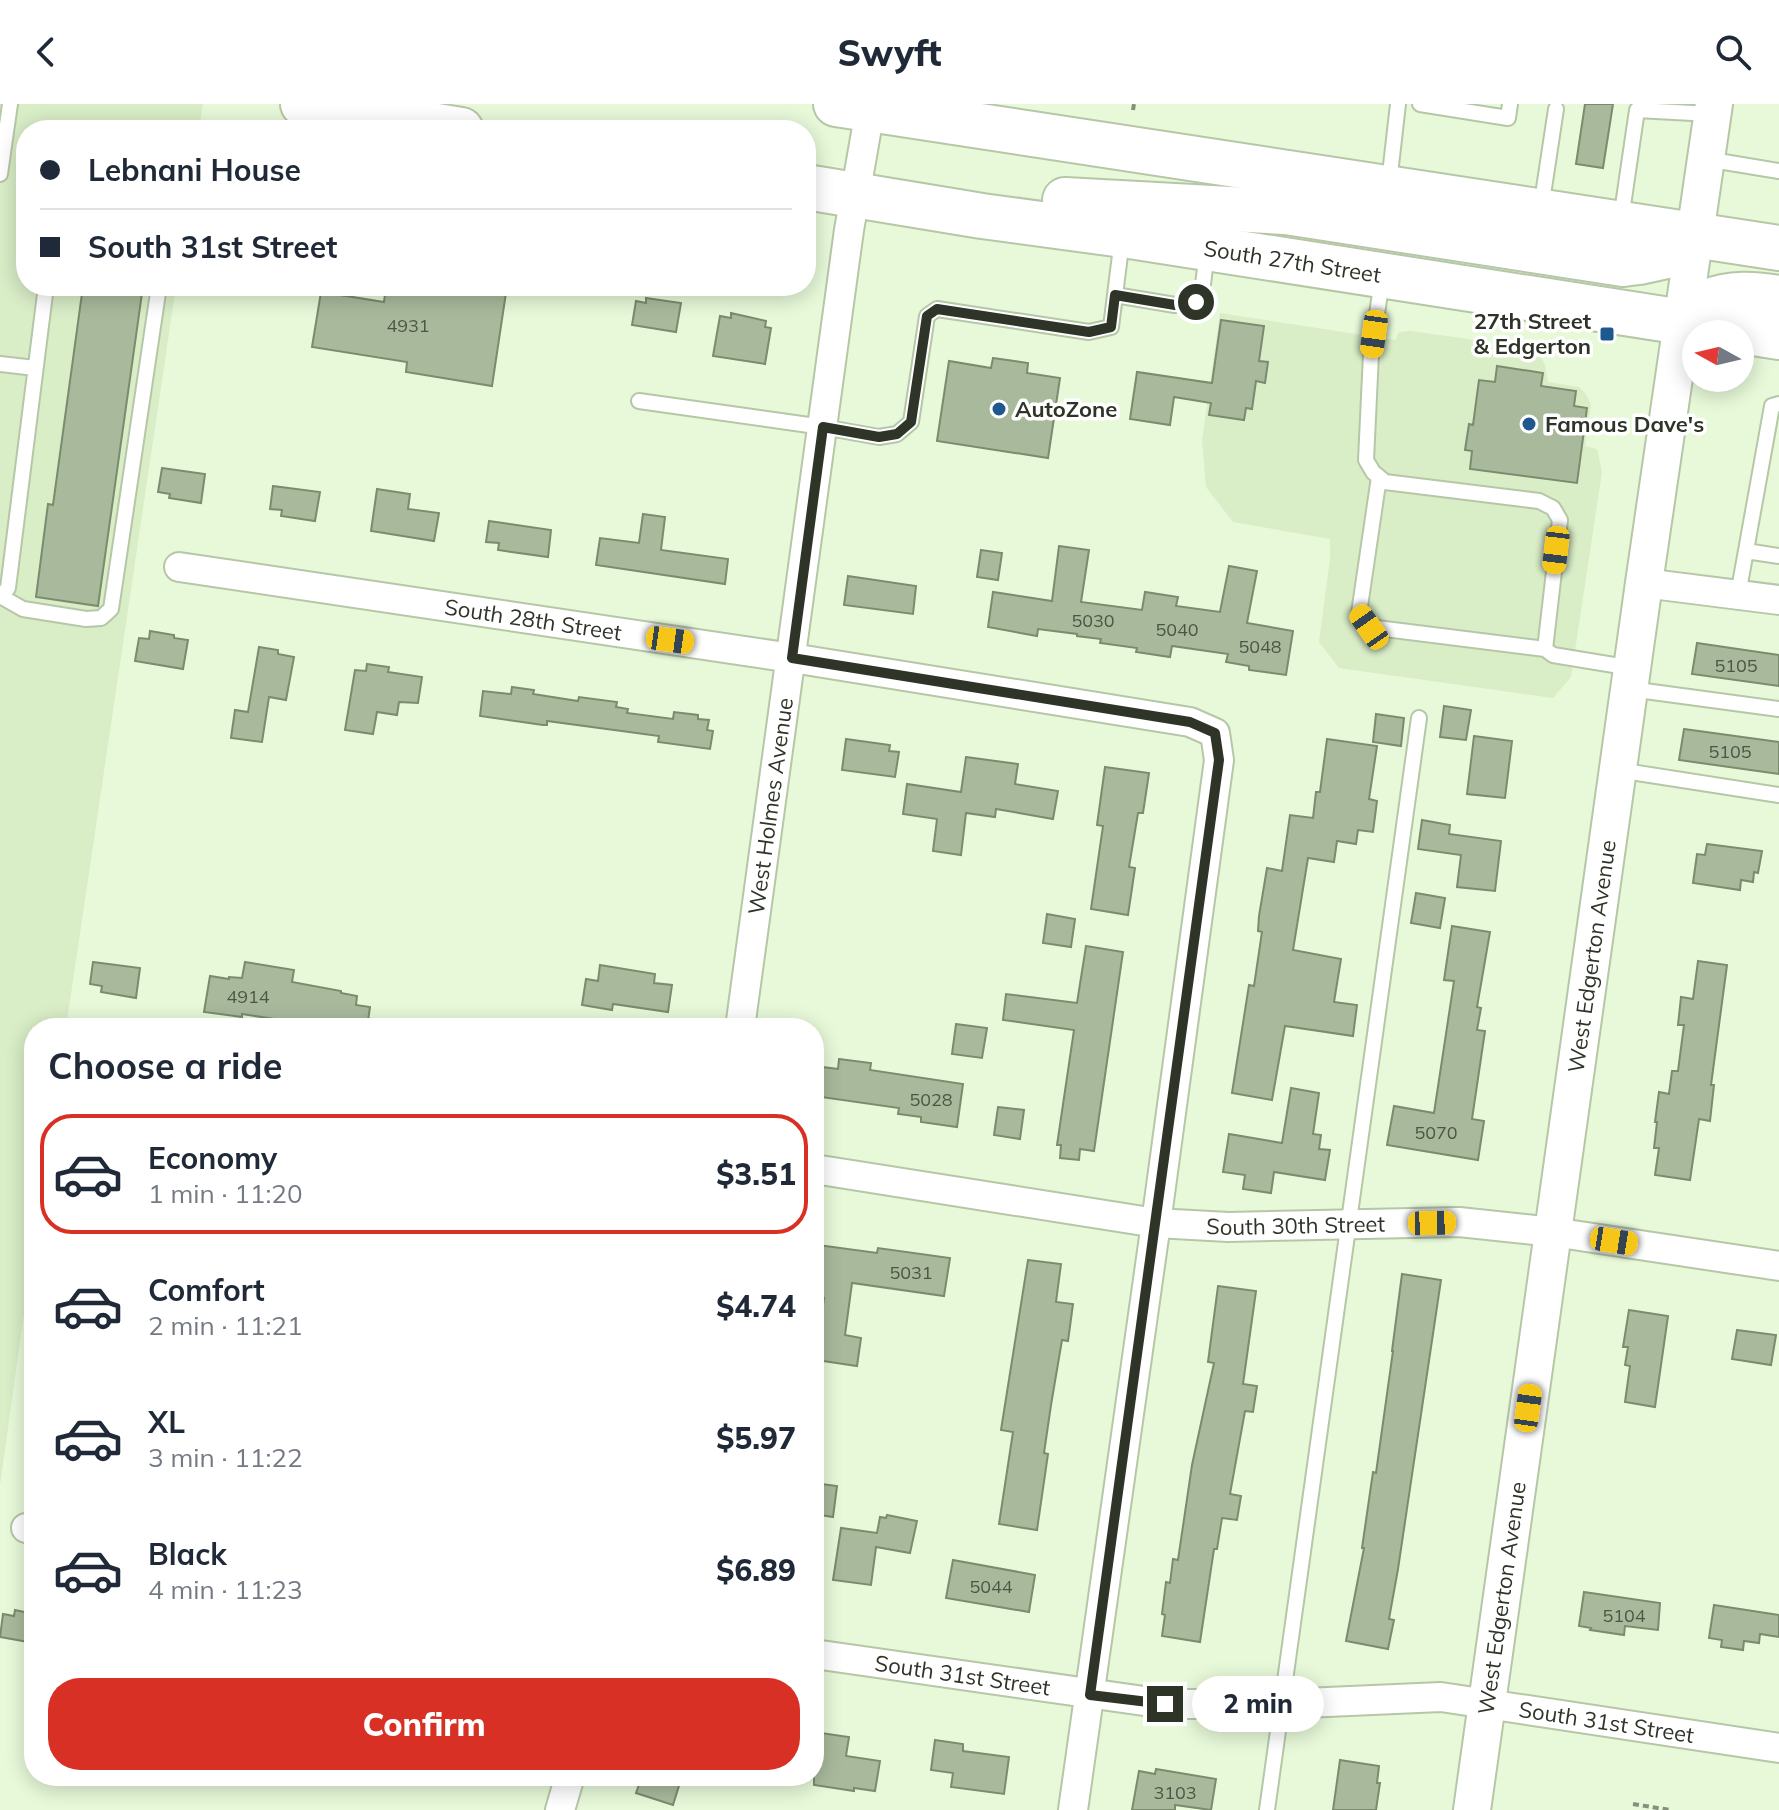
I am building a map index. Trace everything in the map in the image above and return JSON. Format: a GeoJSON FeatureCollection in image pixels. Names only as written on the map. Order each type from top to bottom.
{"type":"FeatureCollection","features":[{"type":"Feature","properties":{"kind":"main road"},"geometry":{"type":"LineString","coordinates":[[303,104],[400,120]]}},
{"type":"Feature","properties":{"kind":"main road"},"geometry":{"type":"LineString","coordinates":[[853,107],[1779,248]]}},
{"type":"Feature","properties":{"kind":"main road","name":"South 27th Street"},"geometry":{"type":"LineString","coordinates":[[816,189],[1682,322]]}},
{"type":"Feature","properties":{"kind":"main road"},"geometry":{"type":"LineString","coordinates":[[982,216],[1058,199],[1286,212],[1623,264],[1671,255],[1694,235]]}},
{"type":"Feature","properties":{"kind":"main road"},"geometry":{"type":"LineString","coordinates":[[1684,320],[1705,302],[1733,295],[1756,294],[1779,298]]}},
{"type":"Feature","properties":{"kind":"main road","name":"South 27th Street"},"geometry":{"type":"LineString","coordinates":[[1754,333],[1779,337]]}},
{"type":"Feature","properties":{"kind":"street","name":"West Holmes Avenue"},"geometry":{"type":"LineString","coordinates":[[741,1018],[855,195],[853,107]]}},
{"type":"Feature","properties":{"kind":"street","name":"West Edgerton Avenue"},"geometry":{"type":"LineString","coordinates":[[1682,320],[1713,109]]}},
{"type":"Feature","properties":{"kind":"street","name":"West Edgerton Avenue"},"geometry":{"type":"LineString","coordinates":[[1472,1810],[1682,322]]}},
{"type":"Feature","properties":{"kind":"street","name":"South 28th Street"},"geometry":{"type":"LineString","coordinates":[[179,567],[792,658],[1190,722],[1215,733],[1219,760],[1156,1223]]}},
{"type":"Feature","properties":{"kind":"street"},"geometry":{"type":"LineString","coordinates":[[1644,583],[1779,600]]}},
{"type":"Feature","properties":{"kind":"street","name":"South 30th Street"},"geometry":{"type":"LineString","coordinates":[[824,1171],[1156,1223],[1228,1227],[1459,1222],[1553,1232],[1779,1266]]}},
{"type":"Feature","properties":{"kind":"street"},"geometry":{"type":"LineString","coordinates":[[1073,1810],[1156,1223]]}},
{"type":"Feature","properties":{"kind":"street","name":"South 31st Street"},"geometry":{"type":"LineString","coordinates":[[824,1655],[1165,1704],[1282,1704],[1441,1697],[1779,1748]]}},
{"type":"Feature","properties":{"kind":"street"},"geometry":{"type":"LineString","coordinates":[[560,1810],[567,1786]]}},
{"type":"Feature","properties":{"kind":"lane"},"geometry":{"type":"LineString","coordinates":[[0,174],[10,104]]}},
{"type":"Feature","properties":{"kind":"lane"},"geometry":{"type":"LineString","coordinates":[[1388,188],[1398,104]]}},
{"type":"Feature","properties":{"kind":"lane"},"geometry":{"type":"LineString","coordinates":[[1420,104],[1508,118],[1510,104]]}},
{"type":"Feature","properties":{"kind":"lane"},"geometry":{"type":"LineString","coordinates":[[1541,211],[1556,109]]}},
{"type":"Feature","properties":{"kind":"lane"},"geometry":{"type":"LineString","coordinates":[[1621,223],[1637,110],[1713,109]]}},
{"type":"Feature","properties":{"kind":"lane"},"geometry":{"type":"LineString","coordinates":[[1705,159],[1779,171]]}},
{"type":"Feature","properties":{"kind":"lane"},"geometry":{"type":"LineString","coordinates":[[639,401],[879,437],[897,434],[911,422],[927,316],[937,309],[1089,332],[1111,327],[1123,235]]}},
{"type":"Feature","properties":{"kind":"lane"},"geometry":{"type":"LineString","coordinates":[[1115,295],[1175,305],[1196,302],[1202,293],[1207,249]]}},
{"type":"Feature","properties":{"kind":"lane"},"geometry":{"type":"LineString","coordinates":[[1383,275],[1371,354],[1366,460],[1373,472],[1385,482],[1539,501],[1553,508],[1560,520],[1545,649]]}},
{"type":"Feature","properties":{"kind":"lane"},"geometry":{"type":"LineString","coordinates":[[45,296],[8,588],[1,597],[23,609],[86,619],[101,618],[111,609],[158,296]]}},
{"type":"Feature","properties":{"kind":"lane"},"geometry":{"type":"LineString","coordinates":[[0,364],[35,368]]}},
{"type":"Feature","properties":{"kind":"lane"},"geometry":{"type":"LineString","coordinates":[[1738,595],[1772,406],[1779,404]]}},
{"type":"Feature","properties":{"kind":"lane"},"geometry":{"type":"LineString","coordinates":[[1379,477],[1359,613],[1369,627],[1545,649],[1553,655],[1631,678],[1779,709]]}},
{"type":"Feature","properties":{"kind":"lane"},"geometry":{"type":"LineString","coordinates":[[1746,551],[1779,556]]}},
{"type":"Feature","properties":{"kind":"lane"},"geometry":{"type":"LineString","coordinates":[[1267,1810],[1419,718]]}},
{"type":"Feature","properties":{"kind":"lane"},"geometry":{"type":"LineString","coordinates":[[1618,770],[1779,795]]}},
{"type":"Feature","properties":{"kind":"path"},"geometry":{"type":"LineString","coordinates":[[1633,1804],[1670,1810]]}},
{"type":"Feature","properties":{"kind":"shaded area"},"geometry":{"type":"Polygon","coordinates":[[[0,104],[203,104],[201,120],[16,120],[16,296],[175,296],[67,1018],[24,1018],[24,1314],[0,1485],[0,104]]]}},
{"type":"Feature","properties":{"kind":"shaded area"},"geometry":{"type":"Polygon","coordinates":[[[1220,313],[1395,340],[1399,332],[1410,331],[1476,340],[1477,348],[1541,357],[1548,382],[1579,387],[1586,394],[1591,405],[1585,446],[1597,449],[1602,472],[1571,677],[1553,698],[1339,668],[1319,642],[1330,539],[1233,522],[1206,487],[1202,440],[1220,313]]]}},
{"type":"Feature","properties":{"kind":"building"},"geometry":{"type":"Polygon","coordinates":[[[1585,104],[1613,104],[1603,168],[1576,164],[1585,104]]]}},
{"type":"Feature","properties":{"kind":"building"},"geometry":{"type":"Polygon","coordinates":[[[82,296],[142,296],[98,606],[36,597],[48,504],[53,505],[82,296]]]}},
{"type":"Feature","properties":{"kind":"building"},"geometry":{"type":"Polygon","coordinates":[[[320,296],[346,296],[384,302],[385,296],[506,296],[492,386],[406,372],[407,362],[312,347],[320,296]]]}},
{"type":"Feature","properties":{"kind":"building"},"geometry":{"type":"Polygon","coordinates":[[[646,298],[681,303],[676,332],[632,325],[636,301],[646,303],[646,298]]]}},
{"type":"Feature","properties":{"kind":"building"},"geometry":{"type":"Polygon","coordinates":[[[731,313],[766,321],[765,327],[771,328],[765,364],[713,356],[720,316],[731,318],[731,313]]]}},
{"type":"Feature","properties":{"kind":"building"},"geometry":{"type":"Polygon","coordinates":[[[1221,320],[1264,326],[1259,361],[1268,362],[1265,383],[1256,381],[1252,409],[1246,408],[1244,420],[1209,415],[1211,403],[1174,397],[1170,425],[1130,419],[1137,372],[1212,383],[1221,320]]]}},
{"type":"Feature","properties":{"kind":"building","name":"AutoZone"},"geometry":{"type":"Polygon","coordinates":[[[993,358],[1028,363],[1027,373],[1060,378],[1048,458],[937,441],[949,361],[991,368],[993,358]]]}},
{"type":"Feature","properties":{"kind":"building","name":"Famous Dave's"},"geometry":{"type":"Polygon","coordinates":[[[1497,366],[1543,373],[1541,386],[1576,391],[1574,406],[1587,408],[1577,483],[1470,469],[1472,451],[1465,450],[1469,424],[1473,425],[1479,380],[1495,382],[1497,366]]]}},
{"type":"Feature","properties":{"kind":"building"},"geometry":{"type":"Polygon","coordinates":[[[162,468],[205,474],[201,503],[169,498],[170,494],[158,492],[162,468]]]}},
{"type":"Feature","properties":{"kind":"building"},"geometry":{"type":"Polygon","coordinates":[[[273,486],[320,492],[315,521],[281,516],[282,510],[270,509],[273,486]]]}},
{"type":"Feature","properties":{"kind":"building"},"geometry":{"type":"Polygon","coordinates":[[[377,489],[410,494],[408,509],[439,513],[434,541],[371,531],[377,489]]]}},
{"type":"Feature","properties":{"kind":"building"},"geometry":{"type":"Polygon","coordinates":[[[643,514],[665,517],[661,550],[728,559],[725,584],[596,565],[600,538],[639,543],[643,514]]]}},
{"type":"Feature","properties":{"kind":"building"},"geometry":{"type":"Polygon","coordinates":[[[489,521],[551,530],[548,557],[498,550],[499,543],[486,542],[489,521]]]}},
{"type":"Feature","properties":{"kind":"building"},"geometry":{"type":"Polygon","coordinates":[[[1059,546],[1089,550],[1081,602],[1142,610],[1145,592],[1178,597],[1176,606],[1220,612],[1229,566],[1257,571],[1247,623],[1293,631],[1286,675],[1249,670],[1249,666],[1226,662],[1228,654],[1172,646],[1170,657],[1136,652],[1137,648],[1100,643],[1101,639],[1077,634],[1038,629],[1037,636],[988,627],[993,592],[1052,601],[1059,546]]]}},
{"type":"Feature","properties":{"kind":"building"},"geometry":{"type":"Polygon","coordinates":[[[981,550],[1002,553],[998,580],[977,577],[981,550]]]}},
{"type":"Feature","properties":{"kind":"building"},"geometry":{"type":"Polygon","coordinates":[[[848,576],[916,586],[913,614],[844,605],[848,576]]]}},
{"type":"Feature","properties":{"kind":"building"},"geometry":{"type":"Polygon","coordinates":[[[150,631],[188,640],[183,669],[135,661],[139,638],[149,639],[150,631]]]}},
{"type":"Feature","properties":{"kind":"building"},"geometry":{"type":"Polygon","coordinates":[[[1697,643],[1779,655],[1779,686],[1692,674],[1697,643]]]}},
{"type":"Feature","properties":{"kind":"building"},"geometry":{"type":"Polygon","coordinates":[[[259,647],[294,657],[286,700],[269,697],[262,742],[231,738],[235,710],[248,712],[259,647]]]}},
{"type":"Feature","properties":{"kind":"building"},"geometry":{"type":"Polygon","coordinates":[[[367,664],[389,667],[388,672],[422,677],[418,703],[399,702],[397,715],[377,712],[373,734],[345,730],[355,670],[366,671],[367,664]]]}},
{"type":"Feature","properties":{"kind":"building"},"geometry":{"type":"Polygon","coordinates":[[[512,687],[534,690],[533,694],[578,701],[579,697],[617,702],[616,707],[628,709],[627,713],[673,719],[674,712],[698,715],[698,719],[709,720],[707,730],[713,731],[710,749],[658,742],[659,736],[547,721],[547,725],[543,725],[480,716],[483,691],[511,694],[512,687]]]}},
{"type":"Feature","properties":{"kind":"building"},"geometry":{"type":"Polygon","coordinates":[[[1444,706],[1471,710],[1466,740],[1440,737],[1444,706]]]}},
{"type":"Feature","properties":{"kind":"building"},"geometry":{"type":"Polygon","coordinates":[[[1376,714],[1404,718],[1401,746],[1373,742],[1376,714]]]}},
{"type":"Feature","properties":{"kind":"building"},"geometry":{"type":"Polygon","coordinates":[[[1684,729],[1779,742],[1779,774],[1679,760],[1684,729]]]}},
{"type":"Feature","properties":{"kind":"building"},"geometry":{"type":"Polygon","coordinates":[[[1474,736],[1512,741],[1505,798],[1467,794],[1474,736]]]}},
{"type":"Feature","properties":{"kind":"building"},"geometry":{"type":"Polygon","coordinates":[[[846,739],[890,745],[889,751],[899,752],[895,777],[842,770],[846,739]]]}},
{"type":"Feature","properties":{"kind":"building"},"geometry":{"type":"Polygon","coordinates":[[[1327,739],[1377,746],[1369,799],[1377,801],[1373,832],[1358,830],[1356,844],[1337,841],[1334,862],[1308,858],[1293,950],[1341,959],[1334,1002],[1357,1005],[1353,1036],[1285,1026],[1272,1100],[1232,1093],[1249,985],[1254,986],[1262,932],[1258,931],[1259,916],[1267,868],[1282,871],[1290,815],[1313,818],[1327,739]]]}},
{"type":"Feature","properties":{"kind":"building"},"geometry":{"type":"Polygon","coordinates":[[[966,757],[1018,764],[1015,784],[1058,791],[1053,819],[996,809],[995,817],[966,813],[961,855],[933,851],[937,819],[903,814],[907,784],[961,792],[966,757]]]}},
{"type":"Feature","properties":{"kind":"building"},"geometry":{"type":"Polygon","coordinates":[[[1105,767],[1149,773],[1143,813],[1138,813],[1129,867],[1135,868],[1128,915],[1091,909],[1103,826],[1097,825],[1105,767]]]}},
{"type":"Feature","properties":{"kind":"building"},"geometry":{"type":"Polygon","coordinates":[[[1422,820],[1450,825],[1449,834],[1501,841],[1495,891],[1457,887],[1461,855],[1418,849],[1422,820]]]}},
{"type":"Feature","properties":{"kind":"building"},"geometry":{"type":"Polygon","coordinates":[[[1707,844],[1762,851],[1753,882],[1741,880],[1740,890],[1693,883],[1697,854],[1705,855],[1707,844]]]}},
{"type":"Feature","properties":{"kind":"building"},"geometry":{"type":"Polygon","coordinates":[[[1416,893],[1445,898],[1440,928],[1411,923],[1416,893]]]}},
{"type":"Feature","properties":{"kind":"building"},"geometry":{"type":"Polygon","coordinates":[[[1047,914],[1075,919],[1071,947],[1043,943],[1047,914]]]}},
{"type":"Feature","properties":{"kind":"building"},"geometry":{"type":"Polygon","coordinates":[[[1452,926],[1490,932],[1477,1007],[1481,1008],[1477,1030],[1485,1031],[1472,1119],[1484,1121],[1478,1160],[1387,1145],[1394,1106],[1434,1113],[1454,981],[1444,980],[1452,926]]]}},
{"type":"Feature","properties":{"kind":"building"},"geometry":{"type":"Polygon","coordinates":[[[1086,946],[1123,952],[1094,1151],[1080,1149],[1079,1160],[1060,1158],[1061,1145],[1057,1145],[1074,1030],[1003,1020],[1006,994],[1077,1003],[1086,946]]]}},
{"type":"Feature","properties":{"kind":"building"},"geometry":{"type":"Polygon","coordinates":[[[1698,961],[1727,965],[1711,1085],[1714,1085],[1710,1121],[1699,1119],[1690,1180],[1655,1175],[1659,1148],[1654,1148],[1659,1092],[1669,1094],[1672,1071],[1678,1071],[1684,1025],[1678,1025],[1681,997],[1693,999],[1698,961]]]}},
{"type":"Feature","properties":{"kind":"building"},"geometry":{"type":"Polygon","coordinates":[[[93,962],[140,968],[136,998],[101,992],[102,986],[90,984],[93,962]]]}},
{"type":"Feature","properties":{"kind":"building"},"geometry":{"type":"Polygon","coordinates":[[[245,962],[294,970],[292,982],[357,996],[356,1005],[370,1007],[368,1018],[268,1018],[204,1012],[210,976],[242,978],[245,962]]]}},
{"type":"Feature","properties":{"kind":"building"},"geometry":{"type":"Polygon","coordinates":[[[600,965],[655,974],[654,983],[672,985],[668,1012],[613,1004],[612,1010],[582,1005],[586,979],[598,981],[600,965]]]}},
{"type":"Feature","properties":{"kind":"building"},"geometry":{"type":"Polygon","coordinates":[[[956,1024],[987,1028],[982,1058],[952,1054],[956,1024]]]}},
{"type":"Feature","properties":{"kind":"building"},"geometry":{"type":"Polygon","coordinates":[[[839,1059],[871,1063],[870,1070],[963,1084],[957,1127],[921,1122],[921,1117],[898,1114],[899,1108],[824,1097],[824,1067],[838,1069],[839,1059]]]}},
{"type":"Feature","properties":{"kind":"building"},"geometry":{"type":"Polygon","coordinates":[[[1291,1088],[1319,1093],[1313,1134],[1321,1135],[1319,1149],[1330,1150],[1325,1180],[1274,1172],[1271,1193],[1243,1189],[1245,1175],[1223,1172],[1229,1134],[1282,1143],[1291,1088]]]}},
{"type":"Feature","properties":{"kind":"building"},"geometry":{"type":"Polygon","coordinates":[[[998,1107],[1024,1110],[1020,1139],[994,1135],[998,1107]]]}},
{"type":"Feature","properties":{"kind":"building"},"geometry":{"type":"Polygon","coordinates":[[[824,1246],[877,1253],[878,1248],[950,1258],[944,1296],[852,1283],[845,1335],[861,1338],[857,1366],[824,1361],[824,1246]]]}},
{"type":"Feature","properties":{"kind":"building"},"geometry":{"type":"Polygon","coordinates":[[[1028,1260],[1061,1264],[1056,1302],[1073,1304],[1068,1341],[1062,1340],[1051,1405],[1044,1453],[1048,1454],[1037,1530],[999,1524],[1013,1432],[1001,1430],[1028,1260]]]}},
{"type":"Feature","properties":{"kind":"building"},"geometry":{"type":"Polygon","coordinates":[[[1402,1274],[1441,1280],[1389,1619],[1394,1620],[1388,1649],[1346,1641],[1364,1548],[1373,1472],[1376,1473],[1402,1274]]]}},
{"type":"Feature","properties":{"kind":"building"},"geometry":{"type":"Polygon","coordinates":[[[1218,1286],[1256,1291],[1243,1384],[1257,1386],[1253,1412],[1245,1411],[1230,1494],[1241,1496],[1237,1520],[1222,1518],[1217,1549],[1214,1549],[1200,1642],[1162,1636],[1165,1615],[1162,1614],[1166,1582],[1170,1583],[1173,1559],[1178,1560],[1192,1465],[1214,1363],[1208,1362],[1218,1286]]]}},
{"type":"Feature","properties":{"kind":"building"},"geometry":{"type":"Polygon","coordinates":[[[1629,1310],[1668,1316],[1655,1407],[1625,1402],[1630,1366],[1625,1365],[1628,1347],[1623,1347],[1629,1310]]]}},
{"type":"Feature","properties":{"kind":"building"},"geometry":{"type":"Polygon","coordinates":[[[1737,1330],[1776,1335],[1771,1365],[1732,1359],[1737,1330]]]}},
{"type":"Feature","properties":{"kind":"building"},"geometry":{"type":"Polygon","coordinates":[[[824,1484],[837,1486],[833,1517],[824,1516],[824,1484]]]}},
{"type":"Feature","properties":{"kind":"building"},"geometry":{"type":"Polygon","coordinates":[[[887,1515],[917,1521],[910,1553],[876,1547],[871,1585],[833,1580],[841,1528],[877,1533],[880,1517],[886,1518],[887,1515]]]}},
{"type":"Feature","properties":{"kind":"building"},"geometry":{"type":"Polygon","coordinates":[[[953,1560],[1035,1575],[1029,1612],[946,1598],[953,1560]]]}},
{"type":"Feature","properties":{"kind":"building"},"geometry":{"type":"Polygon","coordinates":[[[1584,1592],[1660,1603],[1658,1630],[1625,1626],[1624,1635],[1579,1626],[1584,1592]]]}},
{"type":"Feature","properties":{"kind":"building"},"geometry":{"type":"Polygon","coordinates":[[[1714,1605],[1779,1615],[1779,1637],[1760,1634],[1759,1643],[1744,1641],[1743,1650],[1721,1647],[1722,1640],[1709,1638],[1714,1605]]]}},
{"type":"Feature","properties":{"kind":"building"},"geometry":{"type":"Polygon","coordinates":[[[15,1610],[24,1612],[24,1641],[0,1637],[3,1614],[14,1616],[15,1610]]]}},
{"type":"Feature","properties":{"kind":"building"},"geometry":{"type":"Polygon","coordinates":[[[824,1733],[849,1737],[846,1756],[880,1761],[875,1791],[854,1788],[854,1791],[821,1786],[824,1786],[824,1733]]]}},
{"type":"Feature","properties":{"kind":"building"},"geometry":{"type":"Polygon","coordinates":[[[935,1740],[963,1744],[963,1751],[1009,1757],[1004,1794],[951,1787],[953,1773],[931,1770],[935,1740]]]}},
{"type":"Feature","properties":{"kind":"building"},"geometry":{"type":"Polygon","coordinates":[[[1340,1760],[1379,1766],[1376,1810],[1333,1810],[1340,1760]]]}},
{"type":"Feature","properties":{"kind":"building"},"geometry":{"type":"Polygon","coordinates":[[[1156,1769],[1216,1779],[1211,1810],[1175,1805],[1175,1810],[1132,1810],[1139,1771],[1155,1774],[1156,1769]]]}},
{"type":"Feature","properties":{"kind":"building"},"geometry":{"type":"Polygon","coordinates":[[[638,1786],[679,1786],[673,1805],[636,1793],[638,1786]]]}},
{"type":"Feature","properties":{"kind":"place","name":"27th Street & Edgerton"},"geometry":{"type":"Point","coordinates":[1607,334]}},
{"type":"Feature","properties":{"kind":"place","name":"AutoZone"},"geometry":{"type":"Point","coordinates":[999,409]}},
{"type":"Feature","properties":{"kind":"place","name":"Famous Dave's"},"geometry":{"type":"Point","coordinates":[1529,424]}},
{"type":"Feature","properties":{"kind":"route"},"geometry":{"type":"LineString","coordinates":[[1165,1704],[1090,1695],[1219,760],[1215,733],[1190,722],[792,658],[823,427],[879,437],[897,434],[911,422],[927,316],[937,309],[1089,332],[1111,327],[1115,295],[1175,305],[1196,302]]}}]}
